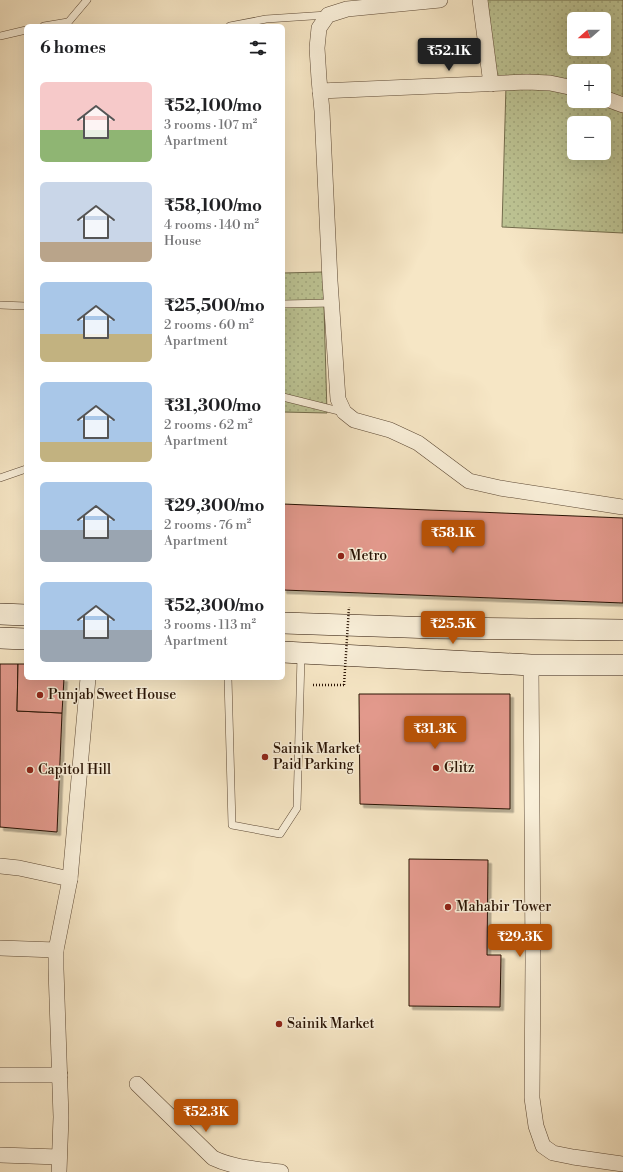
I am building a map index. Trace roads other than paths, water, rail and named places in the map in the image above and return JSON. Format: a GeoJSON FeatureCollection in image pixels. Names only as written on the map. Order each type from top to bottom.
{"type":"FeatureCollection","features":[{"type":"Feature","properties":{"kind":"main road"},"geometry":{"type":"LineString","coordinates":[[0,614],[24,615]]}},
{"type":"Feature","properties":{"kind":"main road"},"geometry":{"type":"LineString","coordinates":[[285,623],[435,628],[623,630]]}},
{"type":"Feature","properties":{"kind":"main road"},"geometry":{"type":"LineString","coordinates":[[0,638],[24,639]]}},
{"type":"Feature","properties":{"kind":"main road"},"geometry":{"type":"LineString","coordinates":[[292,653],[531,665],[623,664]]}},
{"type":"Feature","properties":{"kind":"street"},"geometry":{"type":"LineString","coordinates":[[440,0],[347,9],[328,15],[319,28],[317,48],[338,399],[344,412],[354,420],[390,430],[418,443],[469,481],[500,488],[623,507]]}},
{"type":"Feature","properties":{"kind":"street"},"geometry":{"type":"LineString","coordinates":[[480,0],[491,84]]}},
{"type":"Feature","properties":{"kind":"street"},"geometry":{"type":"LineString","coordinates":[[320,92],[528,82],[550,83],[567,87]]}},
{"type":"Feature","properties":{"kind":"street"},"geometry":{"type":"LineString","coordinates":[[611,101],[623,105]]}},
{"type":"Feature","properties":{"kind":"street"},"geometry":{"type":"LineString","coordinates":[[531,665],[533,954],[532,1098],[536,1126],[543,1146],[553,1153],[623,1164]]}},
{"type":"Feature","properties":{"kind":"street"},"geometry":{"type":"LineString","coordinates":[[0,1155],[59,1165],[61,1117],[56,950],[70,880],[88,680]]}},
{"type":"Feature","properties":{"kind":"street"},"geometry":{"type":"LineString","coordinates":[[0,866],[19,868],[70,880]]}},
{"type":"Feature","properties":{"kind":"street"},"geometry":{"type":"LineString","coordinates":[[0,948],[56,950]]}},
{"type":"Feature","properties":{"kind":"street"},"geometry":{"type":"LineString","coordinates":[[0,1075],[60,1075]]}},
{"type":"Feature","properties":{"kind":"street"},"geometry":{"type":"LineString","coordinates":[[137,1084],[213,1158],[223,1163],[251,1170],[281,1172]]}},
{"type":"Feature","properties":{"kind":"lane"},"geometry":{"type":"LineString","coordinates":[[66,24],[87,0]]}},
{"type":"Feature","properties":{"kind":"lane"},"geometry":{"type":"LineString","coordinates":[[240,24],[266,19],[328,15]]}},
{"type":"Feature","properties":{"kind":"lane"},"geometry":{"type":"LineString","coordinates":[[0,36],[24,30]]}},
{"type":"Feature","properties":{"kind":"lane"},"geometry":{"type":"LineString","coordinates":[[285,304],[332,303]]}},
{"type":"Feature","properties":{"kind":"lane"},"geometry":{"type":"LineString","coordinates":[[0,305],[24,306]]}},
{"type":"Feature","properties":{"kind":"lane"},"geometry":{"type":"LineString","coordinates":[[285,397],[344,412]]}},
{"type":"Feature","properties":{"kind":"lane"},"geometry":{"type":"LineString","coordinates":[[0,478],[24,469]]}},
{"type":"Feature","properties":{"kind":"lane"},"geometry":{"type":"LineString","coordinates":[[228,680],[232,825],[280,834],[297,808],[292,653]]}},
{"type":"Feature","properties":{"kind":"place","name":"Metro"},"geometry":{"type":"Point","coordinates":[341,556]}},
{"type":"Feature","properties":{"kind":"place","name":"Punjab Sweet House"},"geometry":{"type":"Point","coordinates":[40,695]}},
{"type":"Feature","properties":{"kind":"place","name":"Sainik Market Paid Parking"},"geometry":{"type":"Point","coordinates":[265,757]}},
{"type":"Feature","properties":{"kind":"place","name":"Glitz"},"geometry":{"type":"Point","coordinates":[436,768]}},
{"type":"Feature","properties":{"kind":"place","name":"Capitol Hill"},"geometry":{"type":"Point","coordinates":[30,770]}},
{"type":"Feature","properties":{"kind":"place","name":"Mahabir Tower"},"geometry":{"type":"Point","coordinates":[448,907]}},
{"type":"Feature","properties":{"kind":"place","name":"Sainik Market"},"geometry":{"type":"Point","coordinates":[279,1024]}}]}
